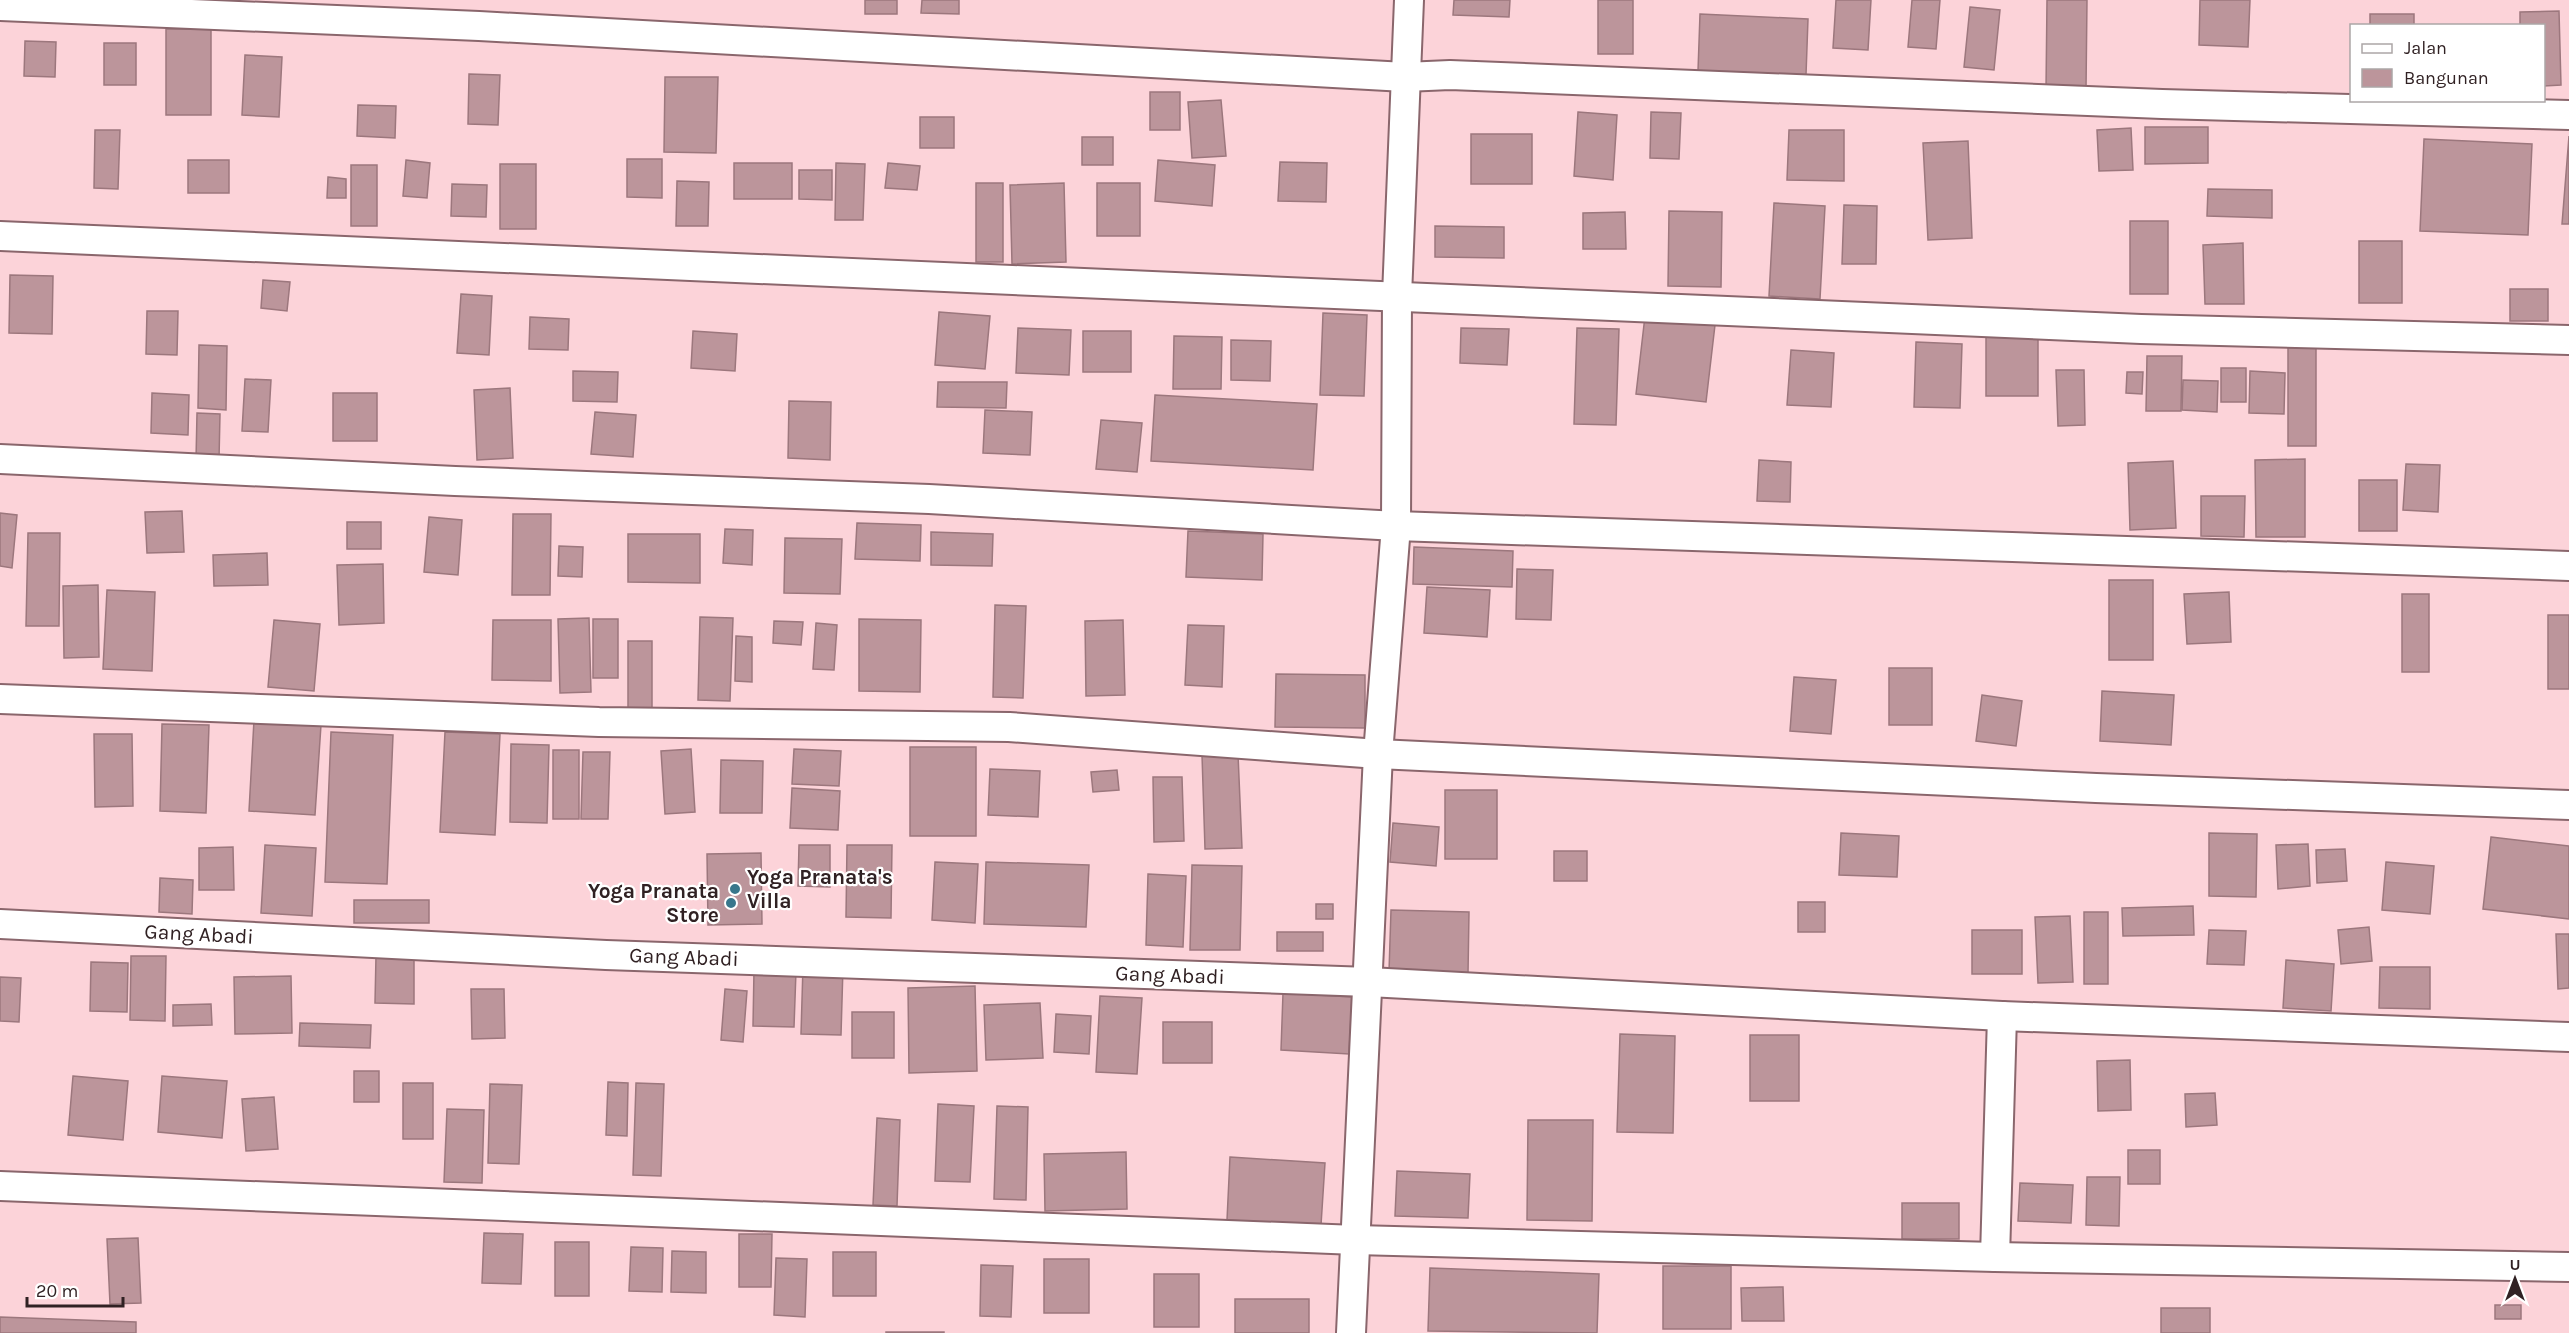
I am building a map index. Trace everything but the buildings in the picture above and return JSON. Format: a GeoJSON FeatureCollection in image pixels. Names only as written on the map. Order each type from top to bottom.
{"type":"FeatureCollection","features":[{"type":"Feature","properties":{"kind":"street"},"geometry":{"type":"LineString","coordinates":[[1351,1333],[1378,754],[1396,526],[1397,296],[1409,0]]}},
{"type":"Feature","properties":{"kind":"street"},"geometry":{"type":"LineString","coordinates":[[0,6],[491,26],[1405,77],[1450,75],[2162,104],[2569,115]]}},
{"type":"Feature","properties":{"kind":"street"},"geometry":{"type":"LineString","coordinates":[[0,236],[2141,329],[2569,340]]}},
{"type":"Feature","properties":{"kind":"street"},"geometry":{"type":"LineString","coordinates":[[0,459],[455,481],[929,500],[1396,526],[2569,566]]}},
{"type":"Feature","properties":{"kind":"street"},"geometry":{"type":"LineString","coordinates":[[0,699],[599,722],[1010,727],[1378,754],[2084,788],[2569,805]]}},
{"type":"Feature","properties":{"kind":"street","name":"Gang Abadi"},"geometry":{"type":"LineString","coordinates":[[0,924],[594,954],[1369,982],[2002,1016],[2569,1037]]}},
{"type":"Feature","properties":{"kind":"street"},"geometry":{"type":"LineString","coordinates":[[1995,1257],[2002,1016]]}},
{"type":"Feature","properties":{"kind":"street"},"geometry":{"type":"LineString","coordinates":[[0,1186],[1356,1240],[1995,1257],[2569,1268]]}},
{"type":"Feature","properties":{"kind":"place","name":"Yoga Pranata's Villa"},"geometry":{"type":"Point","coordinates":[735,889]}},
{"type":"Feature","properties":{"kind":"place","name":"Yoga Pranata Store"},"geometry":{"type":"Point","coordinates":[731,903]}}]}
